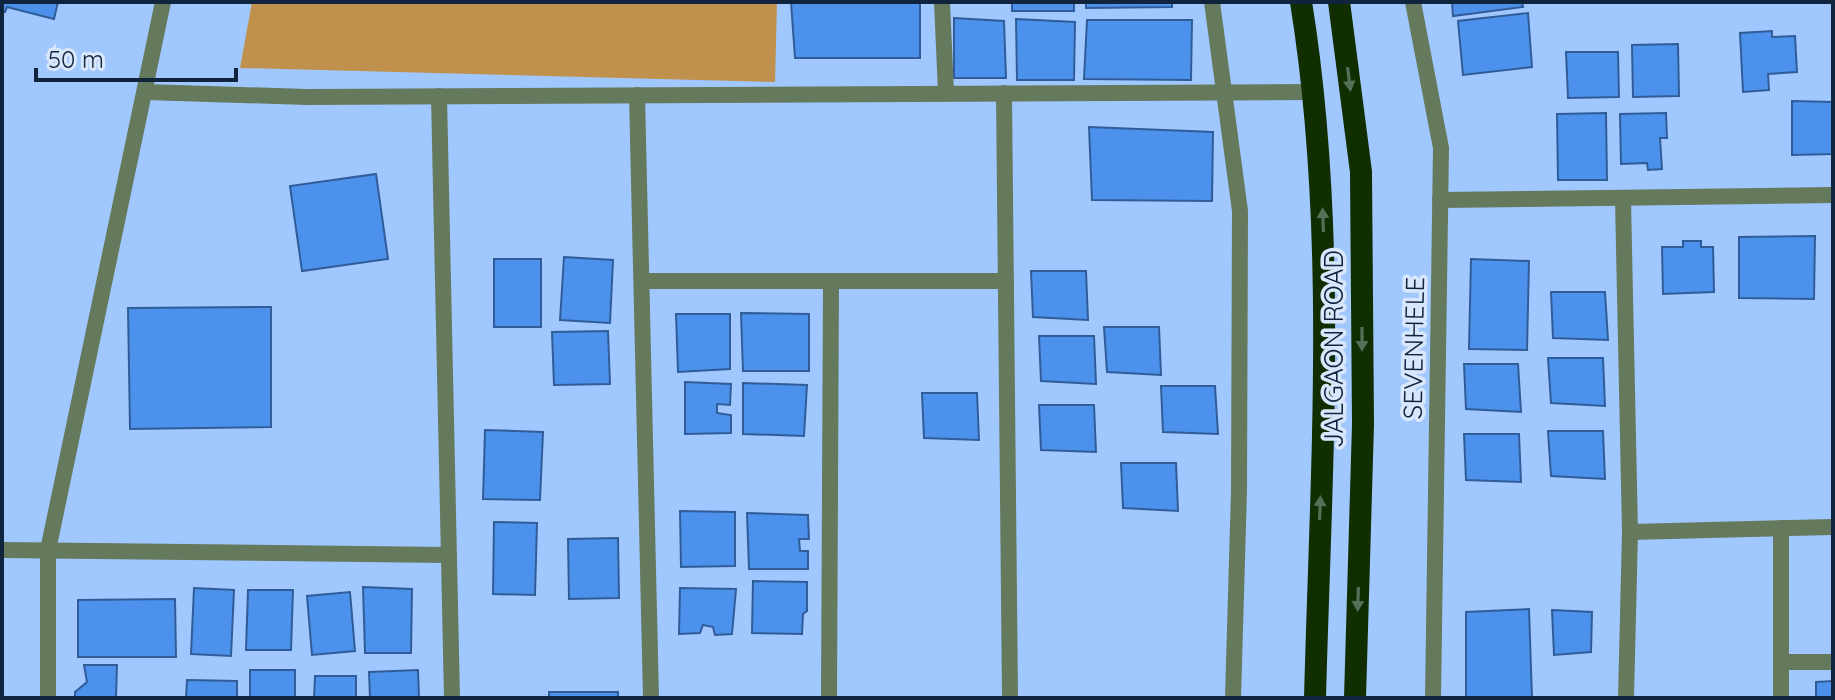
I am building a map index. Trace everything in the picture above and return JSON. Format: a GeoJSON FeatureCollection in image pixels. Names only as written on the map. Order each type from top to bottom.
{"type":"FeatureCollection","features":[{"type":"Feature","properties":{"kind":"highway","name":"JALGAON ROAD"},"geometry":{"type":"LineString","coordinates":[[1301,2],[1324,220],[1315,698]]}},
{"type":"Feature","properties":{"kind":"highway","name":"JALGAON ROAD"},"geometry":{"type":"LineString","coordinates":[[1339,2],[1361,172],[1363,424],[1355,698]]}},
{"type":"Feature","properties":{"kind":"street"},"geometry":{"type":"LineString","coordinates":[[48,698],[48,550],[163,2]]}},
{"type":"Feature","properties":{"kind":"street"},"geometry":{"type":"LineString","coordinates":[[942,2],[946,93]]}},
{"type":"Feature","properties":{"kind":"street"},"geometry":{"type":"LineString","coordinates":[[1212,2],[1240,211],[1239,491],[1233,698]]}},
{"type":"Feature","properties":{"kind":"street","name":"SEVENHELE"},"geometry":{"type":"LineString","coordinates":[[1413,2],[1441,148],[1433,698]]}},
{"type":"Feature","properties":{"kind":"street"},"geometry":{"type":"LineString","coordinates":[[145,92],[307,97],[1312,92]]}},
{"type":"Feature","properties":{"kind":"street"},"geometry":{"type":"LineString","coordinates":[[1004,93],[1010,698]]}},
{"type":"Feature","properties":{"kind":"street"},"geometry":{"type":"LineString","coordinates":[[637,95],[651,698]]}},
{"type":"Feature","properties":{"kind":"street"},"geometry":{"type":"LineString","coordinates":[[439,96],[452,698]]}},
{"type":"Feature","properties":{"kind":"street"},"geometry":{"type":"LineString","coordinates":[[1440,200],[1833,195]]}},
{"type":"Feature","properties":{"kind":"street"},"geometry":{"type":"LineString","coordinates":[[1623,200],[1630,532],[1626,698]]}},
{"type":"Feature","properties":{"kind":"street"},"geometry":{"type":"LineString","coordinates":[[642,281],[1006,281]]}},
{"type":"Feature","properties":{"kind":"street"},"geometry":{"type":"LineString","coordinates":[[829,698],[831,281]]}},
{"type":"Feature","properties":{"kind":"street"},"geometry":{"type":"LineString","coordinates":[[1630,532],[1833,527]]}},
{"type":"Feature","properties":{"kind":"street"},"geometry":{"type":"LineString","coordinates":[[1781,528],[1781,698]]}},
{"type":"Feature","properties":{"kind":"street"},"geometry":{"type":"LineString","coordinates":[[2,550],[449,555]]}},
{"type":"Feature","properties":{"kind":"street"},"geometry":{"type":"LineString","coordinates":[[1781,662],[1833,662]]}},
{"type":"Feature","properties":{"kind":"shaded area"},"geometry":{"type":"Polygon","coordinates":[[[252,2],[777,2],[775,82],[240,68],[252,2]]]}},
{"type":"Feature","properties":{"kind":"building"},"geometry":{"type":"Polygon","coordinates":[[[2,2],[58,2],[54,19],[7,7],[2,12],[2,2]]]}},
{"type":"Feature","properties":{"kind":"building"},"geometry":{"type":"Polygon","coordinates":[[[791,2],[920,2],[920,58],[795,58],[791,2]]]}},
{"type":"Feature","properties":{"kind":"building"},"geometry":{"type":"Polygon","coordinates":[[[1012,2],[1074,2],[1074,11],[1012,11],[1012,2]]]}},
{"type":"Feature","properties":{"kind":"building"},"geometry":{"type":"Polygon","coordinates":[[[1086,2],[1172,2],[1172,7],[1086,8],[1086,2]]]}},
{"type":"Feature","properties":{"kind":"building"},"geometry":{"type":"Polygon","coordinates":[[[1452,2],[1522,2],[1523,7],[1453,16],[1452,2]]]}},
{"type":"Feature","properties":{"kind":"building"},"geometry":{"type":"Polygon","coordinates":[[[1528,13],[1532,67],[1463,75],[1458,21],[1528,13]]]}},
{"type":"Feature","properties":{"kind":"building"},"geometry":{"type":"Polygon","coordinates":[[[954,18],[1004,21],[1006,78],[954,78],[954,18]]]}},
{"type":"Feature","properties":{"kind":"building"},"geometry":{"type":"Polygon","coordinates":[[[1016,19],[1075,22],[1074,80],[1017,80],[1016,19]]]}},
{"type":"Feature","properties":{"kind":"building"},"geometry":{"type":"Polygon","coordinates":[[[1087,20],[1192,20],[1191,80],[1084,79],[1087,20]]]}},
{"type":"Feature","properties":{"kind":"building"},"geometry":{"type":"Polygon","coordinates":[[[1772,31],[1772,37],[1795,36],[1797,72],[1768,74],[1769,90],[1743,92],[1740,33],[1772,31]]]}},
{"type":"Feature","properties":{"kind":"building"},"geometry":{"type":"Polygon","coordinates":[[[1678,44],[1679,96],[1633,97],[1632,45],[1678,44]]]}},
{"type":"Feature","properties":{"kind":"building"},"geometry":{"type":"Polygon","coordinates":[[[1566,52],[1618,52],[1619,97],[1568,98],[1566,52]]]}},
{"type":"Feature","properties":{"kind":"building"},"geometry":{"type":"Polygon","coordinates":[[[1792,101],[1833,102],[1833,154],[1792,155],[1792,101]]]}},
{"type":"Feature","properties":{"kind":"building"},"geometry":{"type":"Polygon","coordinates":[[[1606,113],[1607,180],[1558,180],[1557,114],[1606,113]]]}},
{"type":"Feature","properties":{"kind":"building"},"geometry":{"type":"Polygon","coordinates":[[[1666,113],[1667,138],[1660,138],[1662,169],[1648,170],[1647,163],[1621,164],[1620,114],[1666,113]]]}},
{"type":"Feature","properties":{"kind":"building"},"geometry":{"type":"Polygon","coordinates":[[[1089,127],[1213,132],[1212,201],[1092,200],[1089,127]]]}},
{"type":"Feature","properties":{"kind":"building"},"geometry":{"type":"Polygon","coordinates":[[[376,174],[388,259],[302,271],[290,186],[376,174]]]}},
{"type":"Feature","properties":{"kind":"building"},"geometry":{"type":"Polygon","coordinates":[[[1815,236],[1814,299],[1739,298],[1739,237],[1815,236]]]}},
{"type":"Feature","properties":{"kind":"building"},"geometry":{"type":"Polygon","coordinates":[[[1683,241],[1701,241],[1701,247],[1713,247],[1714,292],[1663,294],[1662,247],[1683,247],[1683,241]]]}},
{"type":"Feature","properties":{"kind":"building"},"geometry":{"type":"Polygon","coordinates":[[[564,257],[613,260],[610,323],[560,320],[564,257]]]}},
{"type":"Feature","properties":{"kind":"building"},"geometry":{"type":"Polygon","coordinates":[[[494,259],[541,259],[541,327],[494,327],[494,259]]]}},
{"type":"Feature","properties":{"kind":"building"},"geometry":{"type":"Polygon","coordinates":[[[1471,259],[1529,261],[1527,350],[1469,349],[1471,259]]]}},
{"type":"Feature","properties":{"kind":"building"},"geometry":{"type":"Polygon","coordinates":[[[1031,271],[1086,271],[1088,320],[1033,317],[1031,271]]]}},
{"type":"Feature","properties":{"kind":"building"},"geometry":{"type":"Polygon","coordinates":[[[1551,292],[1605,292],[1608,340],[1553,338],[1551,292]]]}},
{"type":"Feature","properties":{"kind":"building"},"geometry":{"type":"Polygon","coordinates":[[[271,307],[271,427],[130,429],[128,308],[271,307]]]}},
{"type":"Feature","properties":{"kind":"building"},"geometry":{"type":"Polygon","coordinates":[[[741,313],[809,314],[809,371],[743,371],[741,313]]]}},
{"type":"Feature","properties":{"kind":"building"},"geometry":{"type":"Polygon","coordinates":[[[676,314],[730,314],[730,369],[678,372],[676,314]]]}},
{"type":"Feature","properties":{"kind":"building"},"geometry":{"type":"Polygon","coordinates":[[[1104,327],[1159,327],[1161,375],[1107,372],[1104,327]]]}},
{"type":"Feature","properties":{"kind":"building"},"geometry":{"type":"Polygon","coordinates":[[[608,331],[610,384],[554,385],[552,332],[608,331]]]}},
{"type":"Feature","properties":{"kind":"building"},"geometry":{"type":"Polygon","coordinates":[[[1039,336],[1094,336],[1096,384],[1041,381],[1039,336]]]}},
{"type":"Feature","properties":{"kind":"building"},"geometry":{"type":"Polygon","coordinates":[[[1548,358],[1603,358],[1605,406],[1551,403],[1548,358]]]}},
{"type":"Feature","properties":{"kind":"building"},"geometry":{"type":"Polygon","coordinates":[[[1464,364],[1518,364],[1521,412],[1466,409],[1464,364]]]}},
{"type":"Feature","properties":{"kind":"building"},"geometry":{"type":"Polygon","coordinates":[[[685,382],[731,384],[730,405],[717,404],[717,413],[731,415],[731,433],[685,434],[685,382]]]}},
{"type":"Feature","properties":{"kind":"building"},"geometry":{"type":"Polygon","coordinates":[[[743,383],[807,385],[804,436],[743,434],[743,383]]]}},
{"type":"Feature","properties":{"kind":"building"},"geometry":{"type":"Polygon","coordinates":[[[1161,386],[1215,386],[1218,434],[1163,432],[1161,386]]]}},
{"type":"Feature","properties":{"kind":"building"},"geometry":{"type":"Polygon","coordinates":[[[922,393],[977,393],[979,440],[924,438],[922,393]]]}},
{"type":"Feature","properties":{"kind":"building"},"geometry":{"type":"Polygon","coordinates":[[[1039,405],[1094,405],[1096,452],[1041,450],[1039,405]]]}},
{"type":"Feature","properties":{"kind":"building"},"geometry":{"type":"Polygon","coordinates":[[[485,430],[543,432],[540,500],[483,499],[485,430]]]}},
{"type":"Feature","properties":{"kind":"building"},"geometry":{"type":"Polygon","coordinates":[[[1548,431],[1603,431],[1605,479],[1551,476],[1548,431]]]}},
{"type":"Feature","properties":{"kind":"building"},"geometry":{"type":"Polygon","coordinates":[[[1464,434],[1519,434],[1521,482],[1466,480],[1464,434]]]}},
{"type":"Feature","properties":{"kind":"building"},"geometry":{"type":"Polygon","coordinates":[[[1121,463],[1176,463],[1178,511],[1123,508],[1121,463]]]}},
{"type":"Feature","properties":{"kind":"building"},"geometry":{"type":"Polygon","coordinates":[[[680,511],[735,512],[735,566],[681,567],[680,511]]]}},
{"type":"Feature","properties":{"kind":"building"},"geometry":{"type":"Polygon","coordinates":[[[747,513],[808,515],[809,539],[799,539],[800,551],[808,551],[808,569],[749,569],[747,513]]]}},
{"type":"Feature","properties":{"kind":"building"},"geometry":{"type":"Polygon","coordinates":[[[494,522],[537,523],[535,595],[493,594],[494,522]]]}},
{"type":"Feature","properties":{"kind":"building"},"geometry":{"type":"Polygon","coordinates":[[[618,538],[619,598],[569,599],[568,539],[618,538]]]}},
{"type":"Feature","properties":{"kind":"building"},"geometry":{"type":"Polygon","coordinates":[[[753,581],[807,582],[807,611],[803,614],[802,634],[752,633],[753,581]]]}},
{"type":"Feature","properties":{"kind":"building"},"geometry":{"type":"Polygon","coordinates":[[[363,587],[412,589],[411,653],[365,653],[363,587]]]}},
{"type":"Feature","properties":{"kind":"building"},"geometry":{"type":"Polygon","coordinates":[[[194,588],[234,590],[231,656],[191,654],[194,588]]]}},
{"type":"Feature","properties":{"kind":"building"},"geometry":{"type":"Polygon","coordinates":[[[680,588],[736,589],[732,634],[715,635],[713,627],[703,625],[700,633],[679,634],[680,588]]]}},
{"type":"Feature","properties":{"kind":"building"},"geometry":{"type":"Polygon","coordinates":[[[248,590],[293,590],[291,650],[246,650],[248,590]]]}},
{"type":"Feature","properties":{"kind":"building"},"geometry":{"type":"Polygon","coordinates":[[[350,592],[355,651],[312,655],[307,596],[350,592]]]}},
{"type":"Feature","properties":{"kind":"building"},"geometry":{"type":"Polygon","coordinates":[[[175,599],[176,657],[78,657],[78,600],[175,599]]]}},
{"type":"Feature","properties":{"kind":"building"},"geometry":{"type":"Polygon","coordinates":[[[1529,609],[1532,698],[1466,698],[1466,612],[1529,609]]]}},
{"type":"Feature","properties":{"kind":"building"},"geometry":{"type":"Polygon","coordinates":[[[1552,610],[1592,612],[1591,652],[1554,655],[1552,610]]]}},
{"type":"Feature","properties":{"kind":"building"},"geometry":{"type":"Polygon","coordinates":[[[84,665],[117,665],[116,698],[75,698],[75,692],[87,682],[84,665]]]}},
{"type":"Feature","properties":{"kind":"building"},"geometry":{"type":"Polygon","coordinates":[[[250,670],[295,670],[295,698],[250,698],[250,670]]]}},
{"type":"Feature","properties":{"kind":"building"},"geometry":{"type":"Polygon","coordinates":[[[418,670],[419,698],[370,698],[369,672],[418,670]]]}},
{"type":"Feature","properties":{"kind":"building"},"geometry":{"type":"Polygon","coordinates":[[[315,676],[356,676],[356,698],[314,698],[315,676]]]}},
{"type":"Feature","properties":{"kind":"building"},"geometry":{"type":"Polygon","coordinates":[[[187,680],[237,681],[237,698],[186,698],[187,680]]]}},
{"type":"Feature","properties":{"kind":"building"},"geometry":{"type":"Polygon","coordinates":[[[1833,681],[1833,698],[1816,698],[1816,682],[1833,681]]]}},
{"type":"Feature","properties":{"kind":"building"},"geometry":{"type":"Polygon","coordinates":[[[549,692],[618,692],[618,698],[549,698],[549,692]]]}}]}
